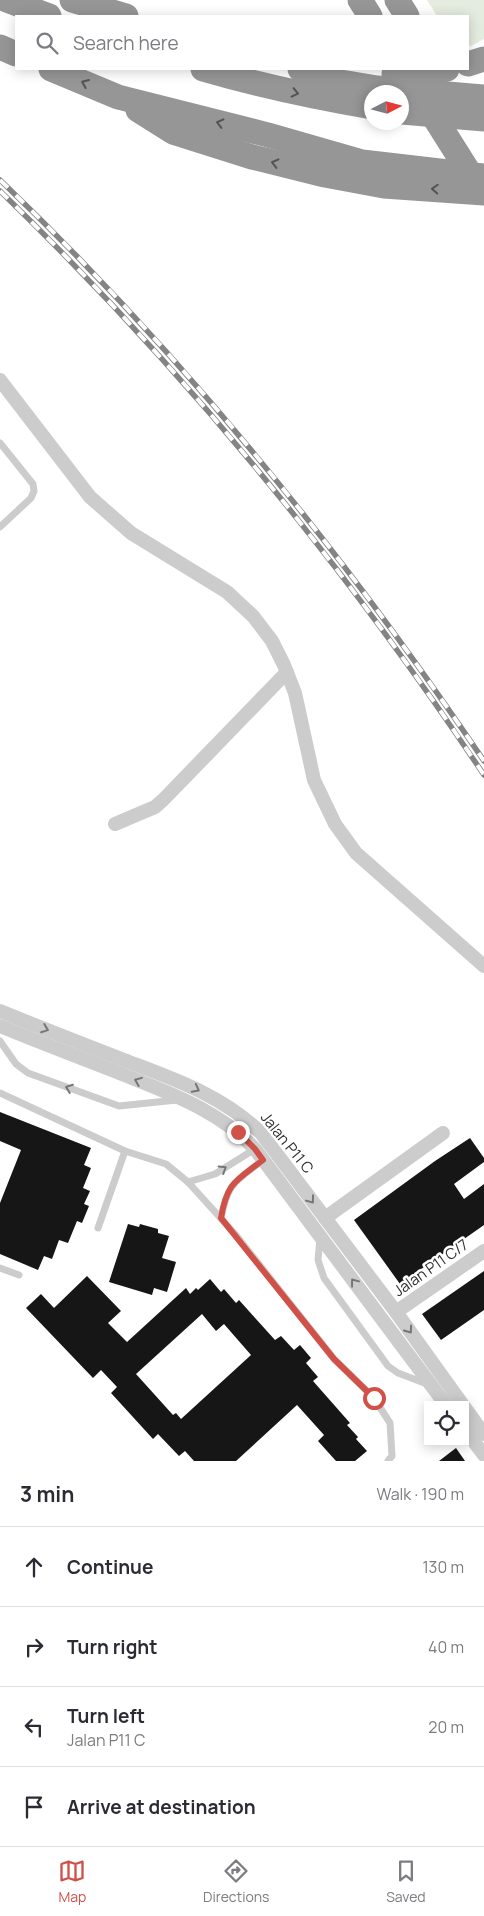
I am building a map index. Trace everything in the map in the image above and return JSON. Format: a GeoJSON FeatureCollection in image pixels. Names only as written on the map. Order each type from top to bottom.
{"type":"FeatureCollection","features":[{"type":"Feature","properties":{"kind":"highway"},"geometry":{"type":"LineString","coordinates":[[7,0],[46,15]]}},
{"type":"Feature","properties":{"kind":"highway"},"geometry":{"type":"LineString","coordinates":[[72,0],[123,15]]}},
{"type":"Feature","properties":{"kind":"highway"},"geometry":{"type":"LineString","coordinates":[[360,0],[369,15]]}},
{"type":"Feature","properties":{"kind":"highway"},"geometry":{"type":"LineString","coordinates":[[397,0],[406,15]]}},
{"type":"Feature","properties":{"kind":"highway"},"geometry":{"type":"LineString","coordinates":[[0,47],[15,54]]}},
{"type":"Feature","properties":{"kind":"highway"},"geometry":{"type":"LineString","coordinates":[[469,64],[484,59]]}},
{"type":"Feature","properties":{"kind":"highway"},"geometry":{"type":"LineString","coordinates":[[54,70],[118,97],[268,135],[362,162],[484,176]]}},
{"type":"Feature","properties":{"kind":"highway"},"geometry":{"type":"LineString","coordinates":[[206,70],[309,96],[364,106]]}},
{"type":"Feature","properties":{"kind":"highway"},"geometry":{"type":"LineString","coordinates":[[303,70],[341,82],[377,88],[484,97]]}},
{"type":"Feature","properties":{"kind":"highway"},"geometry":{"type":"LineString","coordinates":[[357,70],[399,74],[429,73],[442,70]]}},
{"type":"Feature","properties":{"kind":"highway"},"geometry":{"type":"LineString","coordinates":[[405,70],[484,194]]}},
{"type":"Feature","properties":{"kind":"highway"},"geometry":{"type":"LineString","coordinates":[[441,70],[484,138]]}},
{"type":"Feature","properties":{"kind":"highway"},"geometry":{"type":"LineString","coordinates":[[118,97],[174,132],[252,157],[325,175],[384,186],[484,194]]}},
{"type":"Feature","properties":{"kind":"highway"},"geometry":{"type":"LineString","coordinates":[[409,113],[484,119]]}},
{"type":"Feature","properties":{"kind":"highway"},"geometry":{"type":"LineString","coordinates":[[268,135],[484,161]]}},
{"type":"Feature","properties":{"kind":"street"},"geometry":{"type":"LineString","coordinates":[[0,380],[90,497],[131,533],[228,592],[253,616],[272,640],[287,672],[295,693],[314,780],[345,840],[356,852],[484,966]]}},
{"type":"Feature","properties":{"kind":"street"},"geometry":{"type":"LineString","coordinates":[[114,824],[144,812],[160,803],[287,672]]}},
{"type":"Feature","properties":{"kind":"street","name":"Jalan P11 C"},"geometry":{"type":"LineString","coordinates":[[0,1012],[190,1086],[233,1109],[261,1133],[460,1401]]}},
{"type":"Feature","properties":{"kind":"street","name":"Jalan P11 C"},"geometry":{"type":"LineString","coordinates":[[0,1026],[185,1099],[225,1122],[259,1154],[443,1401]]}},
{"type":"Feature","properties":{"kind":"street"},"geometry":{"type":"LineString","coordinates":[[325,1218],[443,1133]]}},
{"type":"Feature","properties":{"kind":"street","name":"Jalan P11 C/7"},"geometry":{"type":"LineString","coordinates":[[396,1312],[484,1251]]}},
{"type":"Feature","properties":{"kind":"street","name":"Jalan P11 C"},"geometry":{"type":"LineString","coordinates":[[469,1413],[484,1434]]}},
{"type":"Feature","properties":{"kind":"street"},"geometry":{"type":"LineString","coordinates":[[469,1435],[484,1455]]}},
{"type":"Feature","properties":{"kind":"lane"},"geometry":{"type":"LineString","coordinates":[[0,443],[33,484],[34,491],[31,498],[0,527]]}},
{"type":"Feature","properties":{"kind":"lane"},"geometry":{"type":"LineString","coordinates":[[0,1041],[16,1064],[28,1073],[110,1104],[127,1105],[185,1099]]}},
{"type":"Feature","properties":{"kind":"lane"},"geometry":{"type":"LineString","coordinates":[[0,1093],[125,1151],[166,1164],[188,1182],[221,1218],[334,1359],[374,1398],[390,1423],[392,1456],[388,1461]]}},
{"type":"Feature","properties":{"kind":"lane"},"geometry":{"type":"LineString","coordinates":[[98,1228],[125,1151]]}},
{"type":"Feature","properties":{"kind":"lane"},"geometry":{"type":"LineString","coordinates":[[188,1182],[215,1174],[259,1154]]}},
{"type":"Feature","properties":{"kind":"lane"},"geometry":{"type":"LineString","coordinates":[[221,1218],[227,1193],[232,1183],[259,1154]]}},
{"type":"Feature","properties":{"kind":"lane"},"geometry":{"type":"LineString","coordinates":[[320,1236],[318,1260],[324,1278],[388,1366],[398,1373],[432,1386]]}},
{"type":"Feature","properties":{"kind":"lane"},"geometry":{"type":"LineString","coordinates":[[0,1268],[19,1275]]}},
{"type":"Feature","properties":{"kind":"shaded area"},"geometry":{"type":"Polygon","coordinates":[[[427,0],[484,0],[484,39],[469,45],[469,15],[436,15],[427,0]]]}},
{"type":"Feature","properties":{"kind":"building"},"geometry":{"type":"Polygon","coordinates":[[[0,1112],[91,1148],[84,1165],[91,1168],[83,1188],[90,1191],[84,1204],[89,1206],[82,1223],[77,1221],[68,1243],[59,1240],[52,1259],[44,1256],[38,1270],[0,1254],[0,1203],[21,1150],[0,1141],[0,1112]]]}},
{"type":"Feature","properties":{"kind":"building"},"geometry":{"type":"Polygon","coordinates":[[[470,1138],[484,1158],[484,1162],[454,1184],[464,1199],[484,1184],[484,1225],[400,1284],[354,1220],[470,1138]]]}},
{"type":"Feature","properties":{"kind":"building"},"geometry":{"type":"Polygon","coordinates":[[[128,1224],[139,1227],[140,1224],[158,1229],[158,1233],[169,1236],[162,1258],[176,1262],[167,1292],[154,1288],[152,1295],[109,1282],[128,1224]]]}},
{"type":"Feature","properties":{"kind":"building"},"geometry":{"type":"Polygon","coordinates":[[[484,1271],[484,1310],[441,1340],[422,1314],[484,1271]]]}},
{"type":"Feature","properties":{"kind":"building"},"geometry":{"type":"Polygon","coordinates":[[[87,1276],[121,1311],[108,1323],[127,1342],[186,1288],[190,1294],[196,1288],[198,1290],[210,1279],[221,1292],[224,1289],[236,1303],[239,1300],[275,1340],[281,1336],[294,1350],[300,1345],[311,1358],[306,1363],[318,1377],[313,1381],[350,1423],[347,1425],[367,1451],[355,1461],[336,1461],[318,1441],[324,1435],[297,1405],[236,1461],[194,1461],[185,1451],[179,1456],[158,1434],[153,1439],[111,1393],[117,1387],[101,1370],[93,1378],[26,1308],[41,1294],[54,1308],[87,1276]],[[202,1314],[136,1374],[173,1415],[176,1413],[181,1419],[251,1355],[224,1324],[216,1331],[202,1314]]]}},
{"type":"Feature","properties":{"kind":"building"},"geometry":{"type":"Polygon","coordinates":[[[456,1448],[465,1461],[439,1461],[456,1448]]]}},
{"type":"Feature","properties":{"kind":"railway"},"geometry":{"type":"LineString","coordinates":[[0,180],[133,315],[257,457],[374,606],[484,761]]}},
{"type":"Feature","properties":{"kind":"railway"},"geometry":{"type":"LineString","coordinates":[[0,191],[133,327],[258,470],[375,620],[484,775]]}},
{"type":"Feature","properties":{"kind":"route"},"geometry":{"type":"LineString","coordinates":[[238,1132],[263,1160],[232,1183],[227,1193],[221,1218],[334,1359],[374,1398]]}}]}
